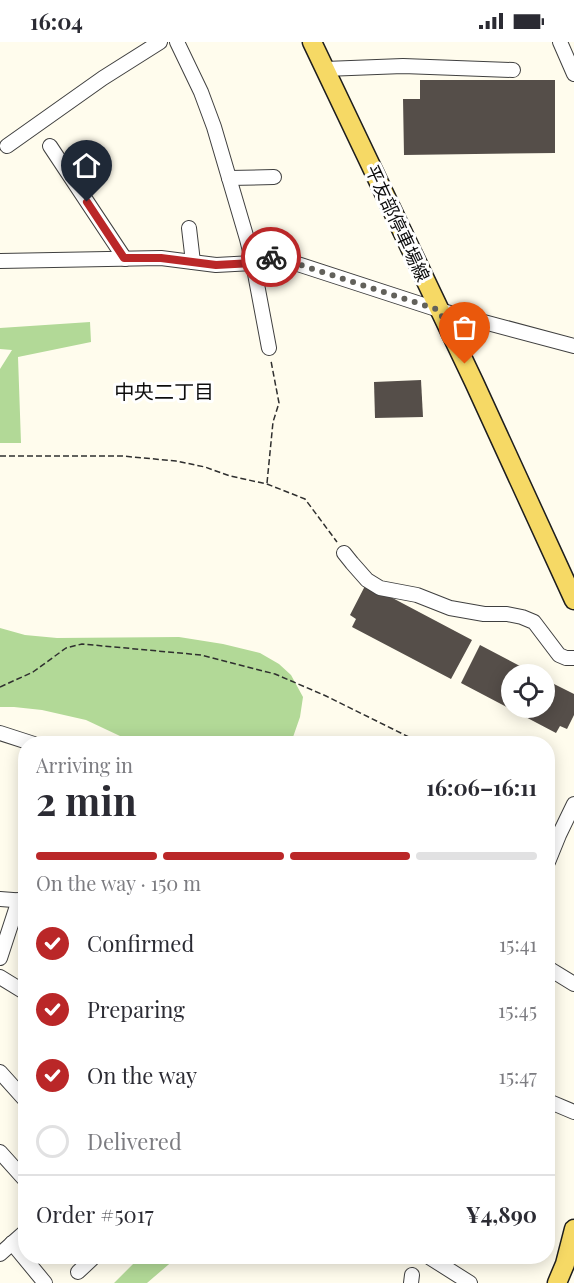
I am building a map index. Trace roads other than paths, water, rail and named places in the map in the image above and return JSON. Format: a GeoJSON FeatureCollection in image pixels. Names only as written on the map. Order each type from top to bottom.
{"type":"FeatureCollection","features":[{"type":"Feature","properties":{"kind":"main road","name":"平友部停車場線"},"geometry":{"type":"LineString","coordinates":[[312,42],[574,600]]}},
{"type":"Feature","properties":{"kind":"main road"},"geometry":{"type":"LineString","coordinates":[[557,1283],[565,1264],[574,1229]]}},
{"type":"Feature","properties":{"kind":"street"},"geometry":{"type":"LineString","coordinates":[[8,146],[103,78],[160,42]]}},
{"type":"Feature","properties":{"kind":"street"},"geometry":{"type":"LineString","coordinates":[[177,42],[201,92],[214,127],[253,263],[269,348]]}},
{"type":"Feature","properties":{"kind":"street"},"geometry":{"type":"LineString","coordinates":[[560,42],[574,74]]}},
{"type":"Feature","properties":{"kind":"street"},"geometry":{"type":"LineString","coordinates":[[325,69],[403,66],[513,70]]}},
{"type":"Feature","properties":{"kind":"street"},"geometry":{"type":"LineString","coordinates":[[50,146],[124,258]]}},
{"type":"Feature","properties":{"kind":"street"},"geometry":{"type":"LineString","coordinates":[[229,178],[274,177]]}},
{"type":"Feature","properties":{"kind":"street"},"geometry":{"type":"LineString","coordinates":[[189,228],[193,262]]}},
{"type":"Feature","properties":{"kind":"street"},"geometry":{"type":"LineString","coordinates":[[0,261],[161,258],[216,265],[253,263],[273,256],[439,310],[573,341]]}},
{"type":"Feature","properties":{"kind":"street"},"geometry":{"type":"LineString","coordinates":[[344,553],[367,580],[380,588],[417,595],[450,608],[522,617],[534,622],[559,655],[574,658]]}},
{"type":"Feature","properties":{"kind":"street"},"geometry":{"type":"LineString","coordinates":[[0,733],[18,739]]}},
{"type":"Feature","properties":{"kind":"street"},"geometry":{"type":"LineString","coordinates":[[555,845],[574,804]]}},
{"type":"Feature","properties":{"kind":"street"},"geometry":{"type":"LineString","coordinates":[[0,899],[18,901]]}},
{"type":"Feature","properties":{"kind":"street"},"geometry":{"type":"LineString","coordinates":[[0,958],[18,911]]}},
{"type":"Feature","properties":{"kind":"street"},"geometry":{"type":"LineString","coordinates":[[555,972],[574,984]]}},
{"type":"Feature","properties":{"kind":"street"},"geometry":{"type":"LineString","coordinates":[[0,977],[18,988]]}},
{"type":"Feature","properties":{"kind":"street"},"geometry":{"type":"LineString","coordinates":[[0,1072],[18,1092]]}},
{"type":"Feature","properties":{"kind":"street"},"geometry":{"type":"LineString","coordinates":[[555,1104],[574,1112]]}},
{"type":"Feature","properties":{"kind":"street"},"geometry":{"type":"LineString","coordinates":[[0,1152],[18,1172]]}},
{"type":"Feature","properties":{"kind":"street"},"geometry":{"type":"LineString","coordinates":[[0,1254],[18,1238]]}},
{"type":"Feature","properties":{"kind":"street"},"geometry":{"type":"LineString","coordinates":[[12,1243],[18,1250]]}},
{"type":"Feature","properties":{"kind":"street"},"geometry":{"type":"LineString","coordinates":[[29,1264],[45,1283]]}},
{"type":"Feature","properties":{"kind":"street"},"geometry":{"type":"LineString","coordinates":[[78,1272],[87,1264]]}},
{"type":"Feature","properties":{"kind":"street"},"geometry":{"type":"LineString","coordinates":[[440,1264],[470,1283]]}},
{"type":"Feature","properties":{"kind":"district","name":"中央二丁目"},"geometry":{"type":"Point","coordinates":[164,390]}}]}
